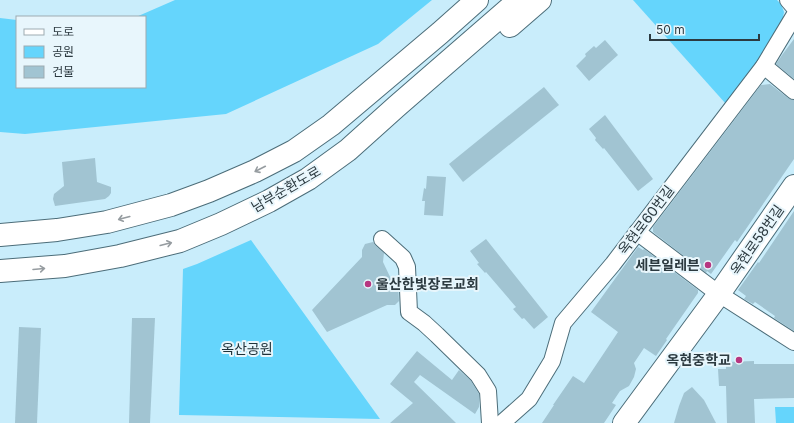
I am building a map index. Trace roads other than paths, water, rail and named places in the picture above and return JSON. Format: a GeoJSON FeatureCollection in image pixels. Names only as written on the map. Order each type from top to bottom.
{"type":"FeatureCollection","features":[{"type":"Feature","properties":{"kind":"main road"},"geometry":{"type":"LineString","coordinates":[[294,151],[331,121],[365,90],[459,0]]}},
{"type":"Feature","properties":{"kind":"main road","name":"남부순환도로"},"geometry":{"type":"LineString","coordinates":[[0,235],[58,230],[107,222],[171,205],[209,191],[255,171],[294,151],[331,125],[478,0]]}},
{"type":"Feature","properties":{"kind":"main road","name":"남부순환도로"},"geometry":{"type":"LineString","coordinates":[[0,271],[65,266],[120,256],[180,241],[221,224],[269,201],[308,179],[348,150],[519,0]]}},
{"type":"Feature","properties":{"kind":"main road"},"geometry":{"type":"LineString","coordinates":[[308,179],[349,155],[384,130],[468,62],[540,0]]}},
{"type":"Feature","properties":{"kind":"main road","name":"옥현로58번길"},"geometry":{"type":"LineString","coordinates":[[624,423],[719,294],[794,186]]}},
{"type":"Feature","properties":{"kind":"street"},"geometry":{"type":"LineString","coordinates":[[788,0],[794,7]]}},
{"type":"Feature","properties":{"kind":"street","name":"옥현로60번길"},"geometry":{"type":"LineString","coordinates":[[502,423],[529,399],[552,361],[563,323],[613,264],[764,66],[794,16]]}},
{"type":"Feature","properties":{"kind":"street"},"geometry":{"type":"LineString","coordinates":[[764,66],[794,91]]}},
{"type":"Feature","properties":{"kind":"street"},"geometry":{"type":"LineString","coordinates":[[637,232],[719,294],[794,342]]}},
{"type":"Feature","properties":{"kind":"street"},"geometry":{"type":"LineString","coordinates":[[382,239],[403,258],[407,268],[409,312],[437,335],[478,376],[488,391],[490,423]]}},
{"type":"Feature","properties":{"kind":"place","name":"세븐일레븐"},"geometry":{"type":"Point","coordinates":[708,265]}},
{"type":"Feature","properties":{"kind":"place","name":"울산한빛장로교회"},"geometry":{"type":"Point","coordinates":[368,284]}},
{"type":"Feature","properties":{"kind":"place","name":"옥현중학교"},"geometry":{"type":"Point","coordinates":[739,360]}},
{"type":"Feature","properties":{"kind":"park label","name":"옥산공원"},"geometry":{"type":"Point","coordinates":[247,349]}}]}
